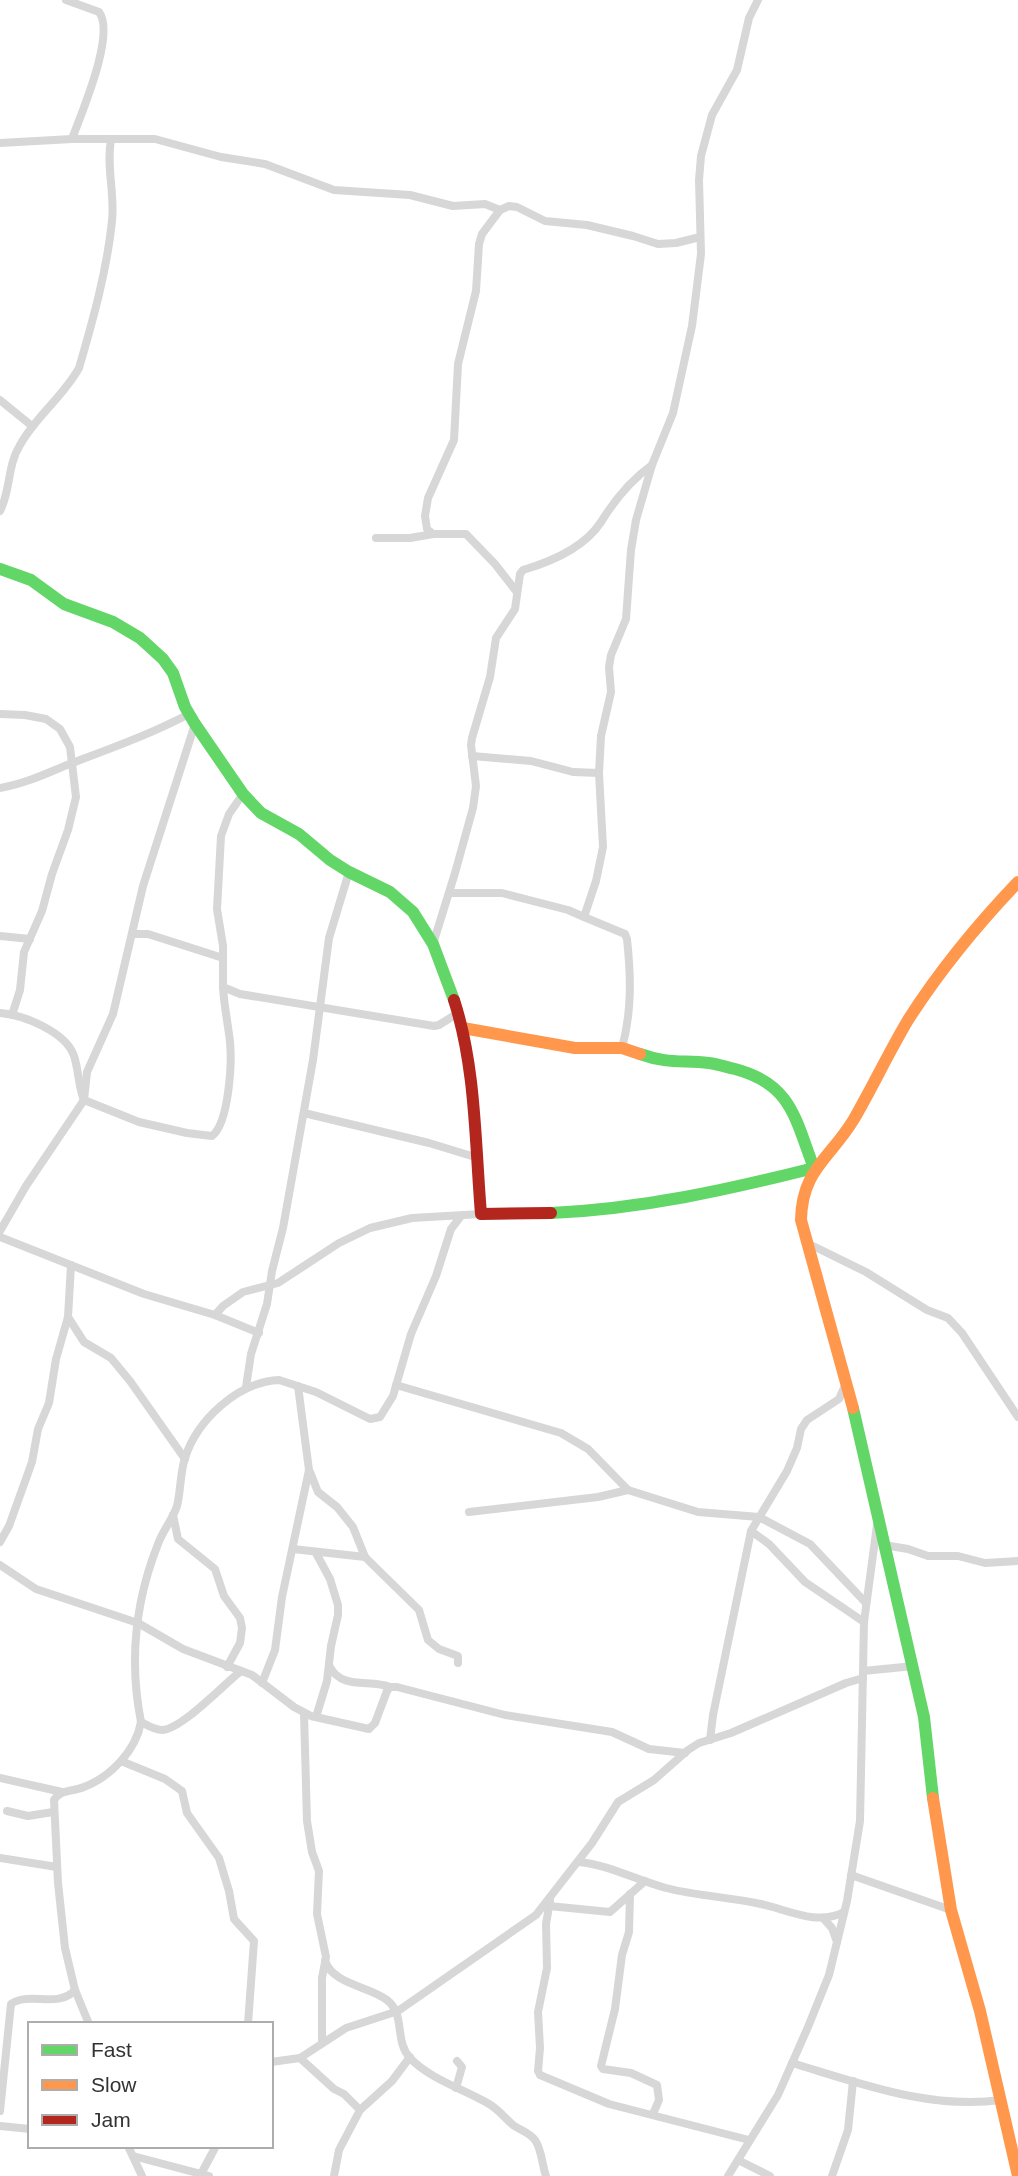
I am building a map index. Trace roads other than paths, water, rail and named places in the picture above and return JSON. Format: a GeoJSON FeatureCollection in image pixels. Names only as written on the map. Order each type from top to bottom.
{"type":"FeatureCollection","features":[{"type":"Feature","properties":{"kind":"street"},"geometry":{"type":"LineString","coordinates":[[65,0],[99,12],[104,24],[95,73],[72,139]]}},
{"type":"Feature","properties":{"kind":"street"},"geometry":{"type":"LineString","coordinates":[[584,917],[596,881],[603,847],[599,773],[601,736],[611,692],[611,655],[626,619],[633,534],[652,465],[673,413],[700,270],[699,180],[704,145],[714,109],[737,70],[749,18],[758,0]]}},
{"type":"Feature","properties":{"kind":"street"},"geometry":{"type":"LineString","coordinates":[[0,142],[155,139],[221,157],[265,164],[334,190],[410,195],[453,206],[485,204],[500,209]]}},
{"type":"Feature","properties":{"kind":"street"},"geometry":{"type":"LineString","coordinates":[[0,511],[6,495],[11,461],[32,426],[71,384],[85,348],[106,260],[112,221],[113,191],[109,164],[111,140]]}},
{"type":"Feature","properties":{"kind":"street"},"geometry":{"type":"LineString","coordinates":[[433,534],[427,529],[426,507],[454,440],[458,364],[476,291],[479,244],[482,234],[500,209],[517,207],[545,221],[587,225],[658,244],[700,237]]}},
{"type":"Feature","properties":{"kind":"street"},"geometry":{"type":"LineString","coordinates":[[0,400],[32,426]]}},
{"type":"Feature","properties":{"kind":"street"},"geometry":{"type":"LineString","coordinates":[[433,944],[450,893],[475,797],[476,775],[472,738],[490,677],[496,639],[515,609],[516,591],[523,570],[554,560],[576,545],[595,529],[635,479],[652,465]]}},
{"type":"Feature","properties":{"kind":"street"},"geometry":{"type":"LineString","coordinates":[[376,538],[466,534],[516,591]]}},
{"type":"Feature","properties":{"kind":"street"},"geometry":{"type":"LineString","coordinates":[[0,569],[31,580],[64,604],[113,622],[140,638],[163,659],[173,673],[192,719],[243,794],[261,813],[305,838],[330,860],[349,872],[373,882],[412,912],[433,944],[463,1028],[481,1214]]}},
{"type":"Feature","properties":{"kind":"street"},"geometry":{"type":"LineString","coordinates":[[0,714],[46,719],[60,729],[71,747],[76,797],[42,911],[24,952],[20,990],[12,1016]]}},
{"type":"Feature","properties":{"kind":"street"},"geometry":{"type":"LineString","coordinates":[[0,788],[37,779],[72,763],[192,719]]}},
{"type":"Feature","properties":{"kind":"street"},"geometry":{"type":"LineString","coordinates":[[0,1231],[26,1186],[84,1100],[87,1072],[113,1014],[152,855],[192,719]]}},
{"type":"Feature","properties":{"kind":"street"},"geometry":{"type":"LineString","coordinates":[[472,756],[531,761],[573,772],[599,773]]}},
{"type":"Feature","properties":{"kind":"street"},"geometry":{"type":"LineString","coordinates":[[84,1100],[139,1122],[187,1133],[212,1136],[215,1134],[225,1105],[231,1063],[217,909],[221,836],[229,814],[243,794]]}},
{"type":"Feature","properties":{"kind":"street"},"geometry":{"type":"LineString","coordinates":[[246,1387],[251,1354],[267,1304],[304,1113],[333,920],[349,872]]}},
{"type":"Feature","properties":{"kind":"street"},"geometry":{"type":"LineString","coordinates":[[1018,881],[973,933],[917,1006],[845,1133],[814,1168],[803,1189],[800,1203],[801,1220],[846,1382],[914,1666],[924,1717],[935,1819],[951,1910],[968,1963],[1018,2176]]}},
{"type":"Feature","properties":{"kind":"street"},"geometry":{"type":"LineString","coordinates":[[450,893],[502,893],[568,910],[625,934],[630,1005],[622,1048]]}},
{"type":"Feature","properties":{"kind":"street"},"geometry":{"type":"LineString","coordinates":[[132,934],[148,934],[223,958]]}},
{"type":"Feature","properties":{"kind":"street"},"geometry":{"type":"LineString","coordinates":[[0,936],[30,939]]}},
{"type":"Feature","properties":{"kind":"street"},"geometry":{"type":"LineString","coordinates":[[223,988],[240,994],[434,1026],[458,1013]]}},
{"type":"Feature","properties":{"kind":"street"},"geometry":{"type":"LineString","coordinates":[[0,1013],[49,1030],[62,1038],[75,1058],[84,1100]]}},
{"type":"Feature","properties":{"kind":"street"},"geometry":{"type":"LineString","coordinates":[[463,1028],[575,1048],[622,1048],[662,1062],[721,1065],[754,1074],[769,1082],[792,1111],[814,1168]]}},
{"type":"Feature","properties":{"kind":"street"},"geometry":{"type":"LineString","coordinates":[[304,1113],[475,1157]]}},
{"type":"Feature","properties":{"kind":"street"},"geometry":{"type":"LineString","coordinates":[[215,1315],[243,1292],[284,1280],[339,1243],[370,1228],[412,1218],[560,1213],[647,1204],[725,1190],[814,1168]]}},
{"type":"Feature","properties":{"kind":"street"},"geometry":{"type":"LineString","coordinates":[[0,1778],[62,1792],[75,1791],[102,1779],[121,1761],[134,1741],[141,1722],[133,1663],[138,1623],[153,1557],[177,1506],[185,1459],[203,1425],[246,1387],[279,1380],[316,1392],[370,1419],[376,1419],[384,1412],[396,1385],[411,1334],[436,1276],[452,1229],[461,1216]]}},
{"type":"Feature","properties":{"kind":"street"},"geometry":{"type":"LineString","coordinates":[[0,1237],[156,1298],[215,1315],[259,1333]]}},
{"type":"Feature","properties":{"kind":"street"},"geometry":{"type":"LineString","coordinates":[[807,1243],[866,1272],[927,1310],[948,1318],[962,1333],[1018,1417]]}},
{"type":"Feature","properties":{"kind":"street"},"geometry":{"type":"LineString","coordinates":[[0,1542],[9,1526],[32,1462],[38,1429],[49,1403],[68,1317],[71,1265]]}},
{"type":"Feature","properties":{"kind":"street"},"geometry":{"type":"LineString","coordinates":[[68,1317],[84,1342],[111,1358],[130,1381],[185,1459]]}},
{"type":"Feature","properties":{"kind":"street"},"geometry":{"type":"LineString","coordinates":[[710,1740],[751,1531],[790,1464],[800,1429],[807,1420],[839,1399],[846,1382]]}},
{"type":"Feature","properties":{"kind":"street"},"geometry":{"type":"LineString","coordinates":[[396,1385],[561,1433],[588,1449],[628,1490],[698,1512],[759,1517],[810,1544],[866,1603]]}},
{"type":"Feature","properties":{"kind":"street"},"geometry":{"type":"LineString","coordinates":[[298,1386],[309,1469],[318,1492],[337,1507],[353,1527],[365,1557],[419,1610],[428,1640],[439,1650],[458,1657],[458,1663]]}},
{"type":"Feature","properties":{"kind":"street"},"geometry":{"type":"LineString","coordinates":[[262,1683],[275,1650],[282,1597],[309,1469]]}},
{"type":"Feature","properties":{"kind":"street"},"geometry":{"type":"LineString","coordinates":[[468,1513],[598,1497],[628,1490]]}},
{"type":"Feature","properties":{"kind":"street"},"geometry":{"type":"LineString","coordinates":[[729,2176],[778,2095],[792,2063],[829,1975],[844,1912],[860,1821],[864,1622],[878,1515],[876,1501]]}},
{"type":"Feature","properties":{"kind":"street"},"geometry":{"type":"LineString","coordinates":[[173,1515],[178,1539],[215,1569],[224,1596],[240,1618],[240,1643],[227,1667]]}},
{"type":"Feature","properties":{"kind":"street"},"geometry":{"type":"LineString","coordinates":[[751,1531],[769,1544],[805,1582],[864,1622]]}},
{"type":"Feature","properties":{"kind":"street"},"geometry":{"type":"LineString","coordinates":[[884,1545],[928,1556],[958,1556],[985,1563],[1018,1561]]}},
{"type":"Feature","properties":{"kind":"street"},"geometry":{"type":"LineString","coordinates":[[293,1549],[365,1557]]}},
{"type":"Feature","properties":{"kind":"street"},"geometry":{"type":"LineString","coordinates":[[316,1553],[326,1571],[338,1605],[327,1681],[316,1717]]}},
{"type":"Feature","properties":{"kind":"street"},"geometry":{"type":"LineString","coordinates":[[0,1564],[47,1594],[138,1623],[183,1649],[241,1671],[304,1713],[316,1717],[369,1728],[376,1723],[390,1688]]}},
{"type":"Feature","properties":{"kind":"street"},"geometry":{"type":"LineString","coordinates":[[329,1664],[340,1679],[410,1689],[505,1715],[612,1732],[649,1749],[685,1754]]}},
{"type":"Feature","properties":{"kind":"street"},"geometry":{"type":"LineString","coordinates":[[273,2062],[300,2058],[346,2028],[397,2011],[536,1915],[550,1901],[618,1802],[654,1780],[699,1743],[765,1719],[863,1675],[914,1666]]}},
{"type":"Feature","properties":{"kind":"street"},"geometry":{"type":"LineString","coordinates":[[141,1722],[161,1730],[186,1720],[241,1671]]}},
{"type":"Feature","properties":{"kind":"street"},"geometry":{"type":"LineString","coordinates":[[304,1713],[307,1821],[318,1871],[317,1909],[326,1961],[331,1971],[355,1985],[377,1993],[397,2011],[400,2034],[410,2057],[456,2088],[491,2105],[533,2137],[546,2176]]}},
{"type":"Feature","properties":{"kind":"street"},"geometry":{"type":"LineString","coordinates":[[121,1761],[165,1779],[182,1791],[187,1814],[219,1858],[234,1919],[254,1941],[248,2022]]}},
{"type":"Feature","properties":{"kind":"street"},"geometry":{"type":"LineString","coordinates":[[62,1792],[54,1800],[53,1812],[65,1948],[75,1990],[88,2022]]}},
{"type":"Feature","properties":{"kind":"street"},"geometry":{"type":"LineString","coordinates":[[7,1811],[28,1816],[53,1812]]}},
{"type":"Feature","properties":{"kind":"street"},"geometry":{"type":"LineString","coordinates":[[0,1858],[57,1867]]}},
{"type":"Feature","properties":{"kind":"street"},"geometry":{"type":"LineString","coordinates":[[579,1861],[597,1863],[645,1881],[689,1893],[759,1903],[823,1918],[844,1912]]}},
{"type":"Feature","properties":{"kind":"street"},"geometry":{"type":"LineString","coordinates":[[851,1875],[951,1910]]}},
{"type":"Feature","properties":{"kind":"street"},"geometry":{"type":"LineString","coordinates":[[550,1901],[610,1912],[645,1881]]}},
{"type":"Feature","properties":{"kind":"street"},"geometry":{"type":"LineString","coordinates":[[630,1894],[629,1932],[622,1955],[615,2009],[601,2066],[603,2069],[631,2073],[657,2085],[660,2094],[653,2114]]}},
{"type":"Feature","properties":{"kind":"street"},"geometry":{"type":"LineString","coordinates":[[550,1901],[546,1924],[547,1968],[538,2012],[538,2073],[598,2100],[749,2140]]}},
{"type":"Feature","properties":{"kind":"street"},"geometry":{"type":"LineString","coordinates":[[823,1918],[832,1928],[837,1942]]}},
{"type":"Feature","properties":{"kind":"street"},"geometry":{"type":"LineString","coordinates":[[322,2043],[322,1979],[326,1961]]}},
{"type":"Feature","properties":{"kind":"street"},"geometry":{"type":"LineString","coordinates":[[0,2111],[12,2004],[17,2000],[43,2001],[61,1998],[75,1990]]}},
{"type":"Feature","properties":{"kind":"street"},"geometry":{"type":"LineString","coordinates":[[334,2176],[339,2150],[360,2110],[392,2081],[410,2057]]}},
{"type":"Feature","properties":{"kind":"street"},"geometry":{"type":"LineString","coordinates":[[300,2058],[360,2110]]}},
{"type":"Feature","properties":{"kind":"street"},"geometry":{"type":"LineString","coordinates":[[456,2088],[462,2067],[457,2060]]}},
{"type":"Feature","properties":{"kind":"street"},"geometry":{"type":"LineString","coordinates":[[792,2063],[933,2101],[974,2104],[1001,2100]]}},
{"type":"Feature","properties":{"kind":"street"},"geometry":{"type":"LineString","coordinates":[[832,2176],[848,2130],[853,2081]]}},
{"type":"Feature","properties":{"kind":"street"},"geometry":{"type":"LineString","coordinates":[[0,2126],[28,2129]]}},
{"type":"Feature","properties":{"kind":"street"},"geometry":{"type":"LineString","coordinates":[[129,2148],[142,2176]]}},
{"type":"Feature","properties":{"kind":"street"},"geometry":{"type":"LineString","coordinates":[[133,2155],[202,2175],[215,2148]]}},
{"type":"Feature","properties":{"kind":"street"},"geometry":{"type":"LineString","coordinates":[[738,2160],[770,2176]]}}]}
